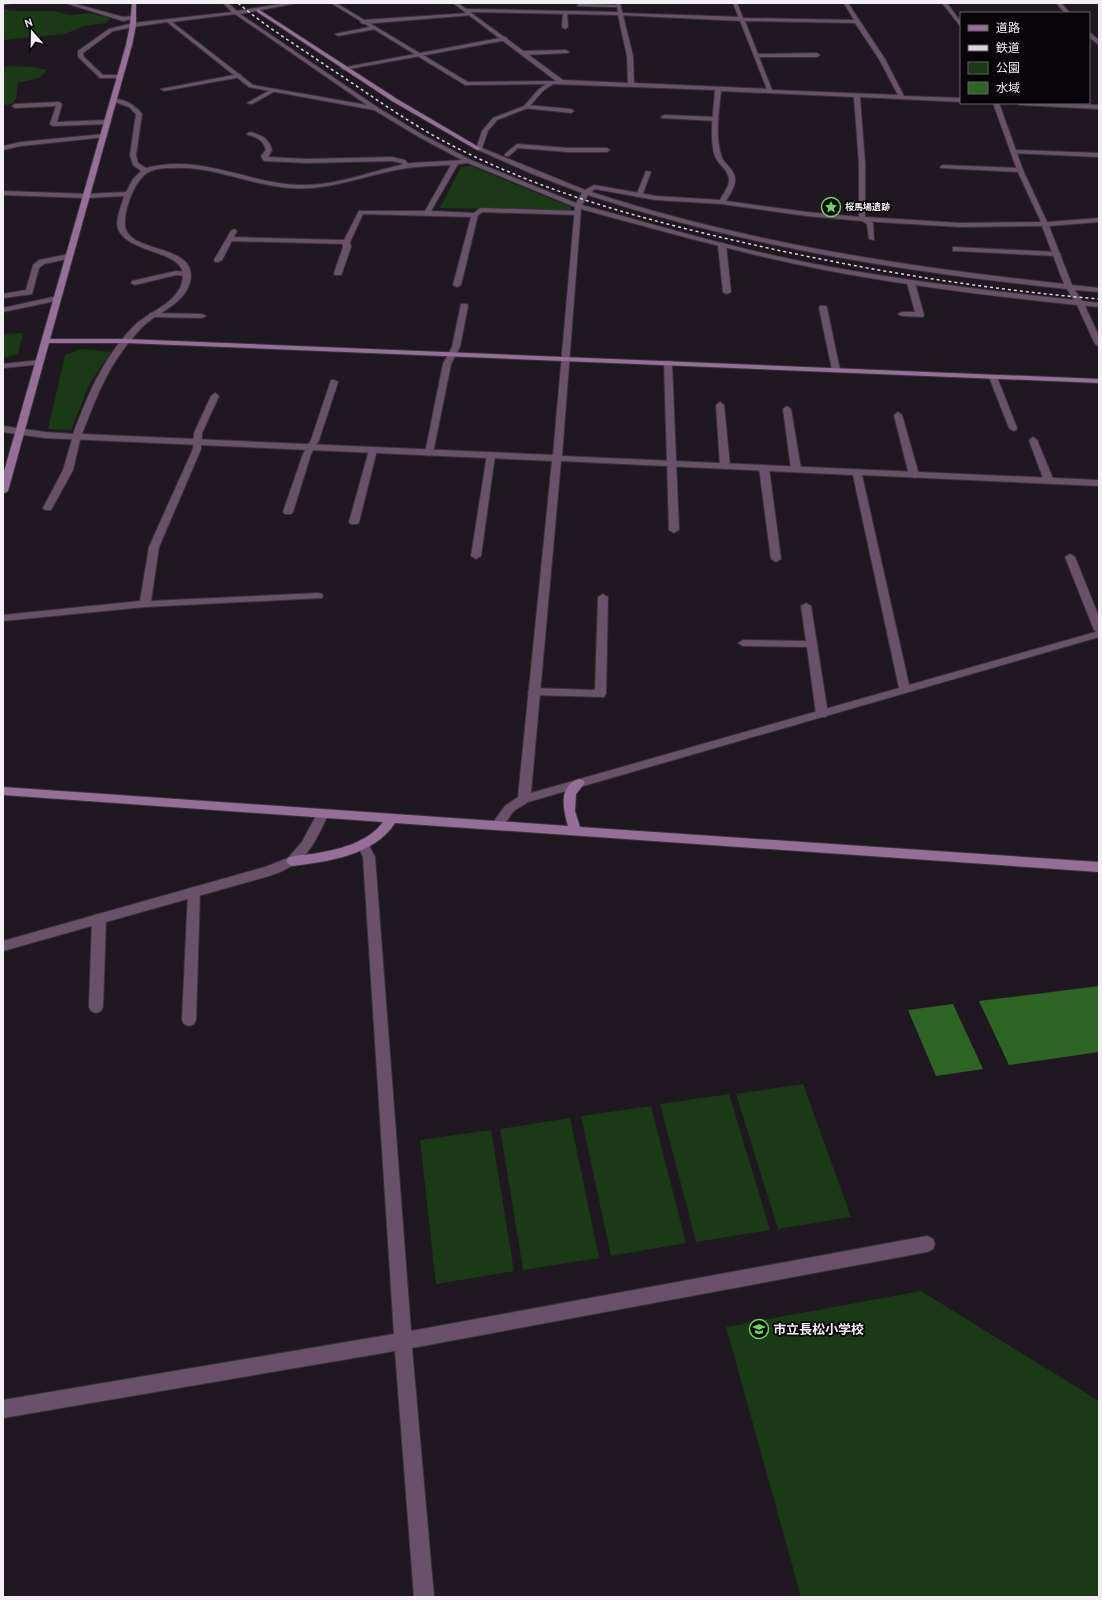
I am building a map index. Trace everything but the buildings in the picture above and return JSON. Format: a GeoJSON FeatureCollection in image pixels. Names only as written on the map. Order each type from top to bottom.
{"type":"FeatureCollection","features":[{"type":"Feature","properties":{"kind":"street"},"geometry":{"type":"LineString","coordinates":[[3,4],[10,3]]}},
{"type":"Feature","properties":{"kind":"street"},"geometry":{"type":"LineString","coordinates":[[67,3],[134,22]]}},
{"type":"Feature","properties":{"kind":"street"},"geometry":{"type":"LineString","coordinates":[[3,491],[21,432],[57,298],[114,100],[134,22],[134,3]]}},
{"type":"Feature","properties":{"kind":"street"},"geometry":{"type":"LineString","coordinates":[[225,3],[236,13],[375,108],[421,136],[469,161],[578,210],[824,268],[911,282],[1080,304],[1099,305]]}},
{"type":"Feature","properties":{"kind":"street"},"geometry":{"type":"LineString","coordinates":[[250,3],[258,10],[344,68],[443,130],[480,149],[535,173],[586,192],[721,231],[795,246],[972,277],[1099,290]]}},
{"type":"Feature","properties":{"kind":"street"},"geometry":{"type":"LineString","coordinates":[[120,77],[102,77],[81,57],[80,52],[111,30],[134,22],[169,22],[258,10],[295,3]]}},
{"type":"Feature","properties":{"kind":"street"},"geometry":{"type":"LineString","coordinates":[[333,3],[467,84],[561,82],[631,84],[960,100]]}},
{"type":"Feature","properties":{"kind":"street"},"geometry":{"type":"LineString","coordinates":[[455,3],[561,82]]}},
{"type":"Feature","properties":{"kind":"street"},"geometry":{"type":"LineString","coordinates":[[512,3],[514,10]]}},
{"type":"Feature","properties":{"kind":"street"},"geometry":{"type":"LineString","coordinates":[[735,3],[770,91]]}},
{"type":"Feature","properties":{"kind":"street"},"geometry":{"type":"LineString","coordinates":[[846,3],[857,22],[882,58],[902,98]]}},
{"type":"Feature","properties":{"kind":"street"},"geometry":{"type":"LineString","coordinates":[[944,3],[960,24]]}},
{"type":"Feature","properties":{"kind":"street"},"geometry":{"type":"LineString","coordinates":[[1058,3],[1067,12]]}},
{"type":"Feature","properties":{"kind":"street"},"geometry":{"type":"LineString","coordinates":[[579,5],[618,5],[630,56],[631,84]]}},
{"type":"Feature","properties":{"kind":"street"},"geometry":{"type":"LineString","coordinates":[[464,10],[514,10],[857,22]]}},
{"type":"Feature","properties":{"kind":"street"},"geometry":{"type":"LineString","coordinates":[[565,12],[565,27]]}},
{"type":"Feature","properties":{"kind":"street"},"geometry":{"type":"LineString","coordinates":[[363,22],[470,14]]}},
{"type":"Feature","properties":{"kind":"street"},"geometry":{"type":"LineString","coordinates":[[169,22],[251,86],[367,108],[375,108]]}},
{"type":"Feature","properties":{"kind":"street"},"geometry":{"type":"LineString","coordinates":[[338,34],[374,28]]}},
{"type":"Feature","properties":{"kind":"street"},"geometry":{"type":"LineString","coordinates":[[1090,35],[1099,43]]}},
{"type":"Feature","properties":{"kind":"street"},"geometry":{"type":"LineString","coordinates":[[344,68],[505,40]]}},
{"type":"Feature","properties":{"kind":"street"},"geometry":{"type":"LineString","coordinates":[[523,53],[566,52]]}},
{"type":"Feature","properties":{"kind":"street"},"geometry":{"type":"LineString","coordinates":[[756,56],[817,55]]}},
{"type":"Feature","properties":{"kind":"street"},"geometry":{"type":"LineString","coordinates":[[164,90],[239,76]]}},
{"type":"Feature","properties":{"kind":"street"},"geometry":{"type":"LineString","coordinates":[[526,107],[541,90],[551,83]]}},
{"type":"Feature","properties":{"kind":"street"},"geometry":{"type":"LineString","coordinates":[[718,89],[716,119],[717,155],[720,162],[731,172],[732,180],[722,202]]}},
{"type":"Feature","properties":{"kind":"street"},"geometry":{"type":"LineString","coordinates":[[250,102],[274,90]]}},
{"type":"Feature","properties":{"kind":"street"},"geometry":{"type":"LineString","coordinates":[[857,96],[862,162],[862,219]]}},
{"type":"Feature","properties":{"kind":"street"},"geometry":{"type":"LineString","coordinates":[[114,100],[129,104],[136,109],[139,114],[133,155],[135,164],[146,171]]}},
{"type":"Feature","properties":{"kind":"street"},"geometry":{"type":"LineString","coordinates":[[15,106],[59,104],[53,124],[108,122]]}},
{"type":"Feature","properties":{"kind":"street"},"geometry":{"type":"LineString","coordinates":[[996,104],[1020,170],[1045,224],[1069,287],[1080,304],[1099,344]]}},
{"type":"Feature","properties":{"kind":"street"},"geometry":{"type":"LineString","coordinates":[[1048,104],[1099,106]]}},
{"type":"Feature","properties":{"kind":"street"},"geometry":{"type":"LineString","coordinates":[[480,149],[485,131],[495,119],[526,107],[571,111]]}},
{"type":"Feature","properties":{"kind":"street"},"geometry":{"type":"LineString","coordinates":[[664,117],[716,119]]}},
{"type":"Feature","properties":{"kind":"street"},"geometry":{"type":"LineString","coordinates":[[250,134],[262,137],[268,144],[269,150],[264,156],[265,159],[307,161],[392,159],[403,161],[406,165]]}},
{"type":"Feature","properties":{"kind":"street"},"geometry":{"type":"LineString","coordinates":[[3,148],[42,142],[104,136]]}},
{"type":"Feature","properties":{"kind":"street"},"geometry":{"type":"LineString","coordinates":[[508,155],[517,146],[568,150],[607,150]]}},
{"type":"Feature","properties":{"kind":"street"},"geometry":{"type":"LineString","coordinates":[[1014,152],[1099,155]]}},
{"type":"Feature","properties":{"kind":"street"},"geometry":{"type":"LineString","coordinates":[[48,508],[68,470],[77,436],[97,385],[126,341],[140,325],[167,306],[179,294],[185,283],[187,274],[185,266],[176,259],[132,240],[126,236],[122,228],[128,194],[134,182],[146,171],[179,165],[198,165],[219,169],[273,184],[289,187],[305,187],[345,182],[406,165],[445,162],[455,164],[469,161]]}},
{"type":"Feature","properties":{"kind":"street"},"geometry":{"type":"LineString","coordinates":[[427,213],[455,164]]}},
{"type":"Feature","properties":{"kind":"street"},"geometry":{"type":"LineString","coordinates":[[943,167],[1020,170]]}},
{"type":"Feature","properties":{"kind":"street"},"geometry":{"type":"LineString","coordinates":[[639,196],[648,172]]}},
{"type":"Feature","properties":{"kind":"street"},"geometry":{"type":"LineString","coordinates":[[524,799],[557,458],[578,210],[586,192],[594,188],[639,196],[722,202],[807,214],[862,219],[960,224],[1045,224],[1099,220]]}},
{"type":"Feature","properties":{"kind":"street"},"geometry":{"type":"LineString","coordinates":[[3,193],[87,196],[128,194]]}},
{"type":"Feature","properties":{"kind":"street"},"geometry":{"type":"LineString","coordinates":[[457,285],[475,215],[480,210],[578,210]]}},
{"type":"Feature","properties":{"kind":"street"},"geometry":{"type":"LineString","coordinates":[[338,273],[347,246],[346,242],[360,212],[475,215]]}},
{"type":"Feature","properties":{"kind":"street"},"geometry":{"type":"LineString","coordinates":[[862,219],[870,223],[872,239]]}},
{"type":"Feature","properties":{"kind":"street"},"geometry":{"type":"LineString","coordinates":[[218,260],[234,231]]}},
{"type":"Feature","properties":{"kind":"street"},"geometry":{"type":"LineString","coordinates":[[230,239],[346,242]]}},
{"type":"Feature","properties":{"kind":"street"},"geometry":{"type":"LineString","coordinates":[[722,245],[727,292]]}},
{"type":"Feature","properties":{"kind":"street"},"geometry":{"type":"LineString","coordinates":[[956,249],[1057,254]]}},
{"type":"Feature","properties":{"kind":"street"},"geometry":{"type":"LineString","coordinates":[[3,296],[14,296],[29,292],[36,267],[42,262],[69,256]]}},
{"type":"Feature","properties":{"kind":"street"},"geometry":{"type":"LineString","coordinates":[[135,283],[176,274],[187,274]]}},
{"type":"Feature","properties":{"kind":"street"},"geometry":{"type":"LineString","coordinates":[[902,314],[920,315],[911,282]]}},
{"type":"Feature","properties":{"kind":"street"},"geometry":{"type":"LineString","coordinates":[[3,310],[57,298]]}},
{"type":"Feature","properties":{"kind":"street"},"geometry":{"type":"LineString","coordinates":[[429,453],[447,364],[456,347],[464,306]]}},
{"type":"Feature","properties":{"kind":"street"},"geometry":{"type":"LineString","coordinates":[[822,308],[836,370]]}},
{"type":"Feature","properties":{"kind":"street"},"geometry":{"type":"LineString","coordinates":[[153,315],[202,316]]}},
{"type":"Feature","properties":{"kind":"street"},"geometry":{"type":"LineString","coordinates":[[45,341],[126,341],[1099,381]]}},
{"type":"Feature","properties":{"kind":"street"},"geometry":{"type":"LineString","coordinates":[[3,366],[40,362]]}},
{"type":"Feature","properties":{"kind":"street"},"geometry":{"type":"LineString","coordinates":[[668,364],[674,530]]}},
{"type":"Feature","properties":{"kind":"street"},"geometry":{"type":"LineString","coordinates":[[993,377],[1013,428]]}},
{"type":"Feature","properties":{"kind":"street"},"geometry":{"type":"LineString","coordinates":[[288,512],[311,447],[315,440],[334,382]]}},
{"type":"Feature","properties":{"kind":"street"},"geometry":{"type":"LineString","coordinates":[[145,604],[154,547],[197,449],[198,434],[215,396]]}},
{"type":"Feature","properties":{"kind":"street"},"geometry":{"type":"LineString","coordinates":[[720,405],[725,466]]}},
{"type":"Feature","properties":{"kind":"street"},"geometry":{"type":"LineString","coordinates":[[787,409],[796,469]]}},
{"type":"Feature","properties":{"kind":"street"},"geometry":{"type":"LineString","coordinates":[[898,415],[914,475]]}},
{"type":"Feature","properties":{"kind":"street"},"geometry":{"type":"LineString","coordinates":[[3,429],[45,435],[1099,483]]}},
{"type":"Feature","properties":{"kind":"street"},"geometry":{"type":"LineString","coordinates":[[1033,440],[1049,481]]}},
{"type":"Feature","properties":{"kind":"street"},"geometry":{"type":"LineString","coordinates":[[354,522],[373,450]]}},
{"type":"Feature","properties":{"kind":"street"},"geometry":{"type":"LineString","coordinates":[[476,556],[491,456]]}},
{"type":"Feature","properties":{"kind":"street"},"geometry":{"type":"LineString","coordinates":[[764,468],[776,559]]}},
{"type":"Feature","properties":{"kind":"street"},"geometry":{"type":"LineString","coordinates":[[857,472],[904,690]]}},
{"type":"Feature","properties":{"kind":"street"},"geometry":{"type":"LineString","coordinates":[[1070,557],[1099,630]]}},
{"type":"Feature","properties":{"kind":"street"},"geometry":{"type":"LineString","coordinates":[[3,618],[145,604],[318,596]]}},
{"type":"Feature","properties":{"kind":"street"},"geometry":{"type":"LineString","coordinates":[[534,692],[600,694],[603,597]]}},
{"type":"Feature","properties":{"kind":"street"},"geometry":{"type":"LineString","coordinates":[[806,606],[822,714]]}},
{"type":"Feature","properties":{"kind":"street"},"geometry":{"type":"LineString","coordinates":[[497,825],[509,808],[524,799],[1099,634]]}},
{"type":"Feature","properties":{"kind":"street"},"geometry":{"type":"LineString","coordinates":[[743,643],[812,644]]}},
{"type":"Feature","properties":{"kind":"street"},"geometry":{"type":"LineString","coordinates":[[575,830],[569,810],[570,793],[579,783]]}},
{"type":"Feature","properties":{"kind":"street"},"geometry":{"type":"LineString","coordinates":[[3,791],[1099,867]]}},
{"type":"Feature","properties":{"kind":"street"},"geometry":{"type":"LineString","coordinates":[[292,861],[307,845],[323,813]]}},
{"type":"Feature","properties":{"kind":"street"},"geometry":{"type":"LineString","coordinates":[[3,946],[269,871],[292,861],[312,860],[363,844],[381,833],[392,818]]}},
{"type":"Feature","properties":{"kind":"street"},"geometry":{"type":"LineString","coordinates":[[363,844],[368,857],[403,1341],[424,1597]]}},
{"type":"Feature","properties":{"kind":"street"},"geometry":{"type":"LineString","coordinates":[[189,1020],[194,892]]}},
{"type":"Feature","properties":{"kind":"street"},"geometry":{"type":"LineString","coordinates":[[96,1007],[99,919]]}},
{"type":"Feature","properties":{"kind":"street"},"geometry":{"type":"LineString","coordinates":[[3,1409],[403,1341],[927,1244]]}},
{"type":"Feature","properties":{"kind":"green space"},"geometry":{"type":"Polygon","coordinates":[[[3,8],[11,11],[54,11],[69,15],[90,13],[110,18],[106,23],[84,26],[65,34],[3,40],[3,8]]]}},
{"type":"Feature","properties":{"kind":"green space"},"geometry":{"type":"Polygon","coordinates":[[[3,66],[33,67],[47,70],[39,78],[18,83],[16,99],[12,104],[3,105],[3,66]]]}},
{"type":"Feature","properties":{"kind":"green space"},"geometry":{"type":"Polygon","coordinates":[[[471,166],[571,207],[571,211],[440,208],[461,167],[471,166]]]}},
{"type":"Feature","properties":{"kind":"green space"},"geometry":{"type":"Polygon","coordinates":[[[23,333],[18,354],[3,358],[3,334],[23,333]]]}},
{"type":"Feature","properties":{"kind":"green space"},"geometry":{"type":"Polygon","coordinates":[[[81,349],[111,352],[90,383],[71,430],[48,429],[65,355],[81,349]]]}},
{"type":"Feature","properties":{"kind":"green space"},"geometry":{"type":"Polygon","coordinates":[[[803,1084],[851,1217],[778,1229],[736,1094],[803,1084]]]}},
{"type":"Feature","properties":{"kind":"green space"},"geometry":{"type":"Polygon","coordinates":[[[729,1094],[770,1230],[696,1242],[660,1104],[729,1094]]]}},
{"type":"Feature","properties":{"kind":"green space"},"geometry":{"type":"Polygon","coordinates":[[[651,1106],[686,1243],[611,1256],[581,1116],[651,1106]]]}},
{"type":"Feature","properties":{"kind":"green space"},"geometry":{"type":"Polygon","coordinates":[[[570,1118],[599,1258],[523,1270],[500,1129],[570,1118]]]}},
{"type":"Feature","properties":{"kind":"green space"},"geometry":{"type":"Polygon","coordinates":[[[491,1130],[514,1271],[436,1284],[420,1140],[491,1130]]]}},
{"type":"Feature","properties":{"kind":"green space"},"geometry":{"type":"Polygon","coordinates":[[[921,1291],[1099,1401],[1099,1597],[801,1597],[726,1327],[921,1291]]]}},
{"type":"Feature","properties":{"kind":"water"},"geometry":{"type":"Polygon","coordinates":[[[1099,986],[1099,1052],[1009,1065],[979,1001],[1099,986]]]}},
{"type":"Feature","properties":{"kind":"water"},"geometry":{"type":"Polygon","coordinates":[[[953,1004],[983,1069],[936,1076],[908,1010],[953,1004]]]}},
{"type":"Feature","properties":{"kind":"railway"},"geometry":{"type":"LineString","coordinates":[[238,3],[259,20],[389,108],[438,138],[490,164],[562,192],[674,226],[836,262],[923,278],[1011,290],[1099,299]]}},
{"type":"Feature","properties":{"kind":"place","name":"桜馬場遺跡"},"geometry":{"type":"Point","coordinates":[831,207]}},
{"type":"Feature","properties":{"kind":"place","name":"市立長松小学校"},"geometry":{"type":"Point","coordinates":[759,1329]}}]}
